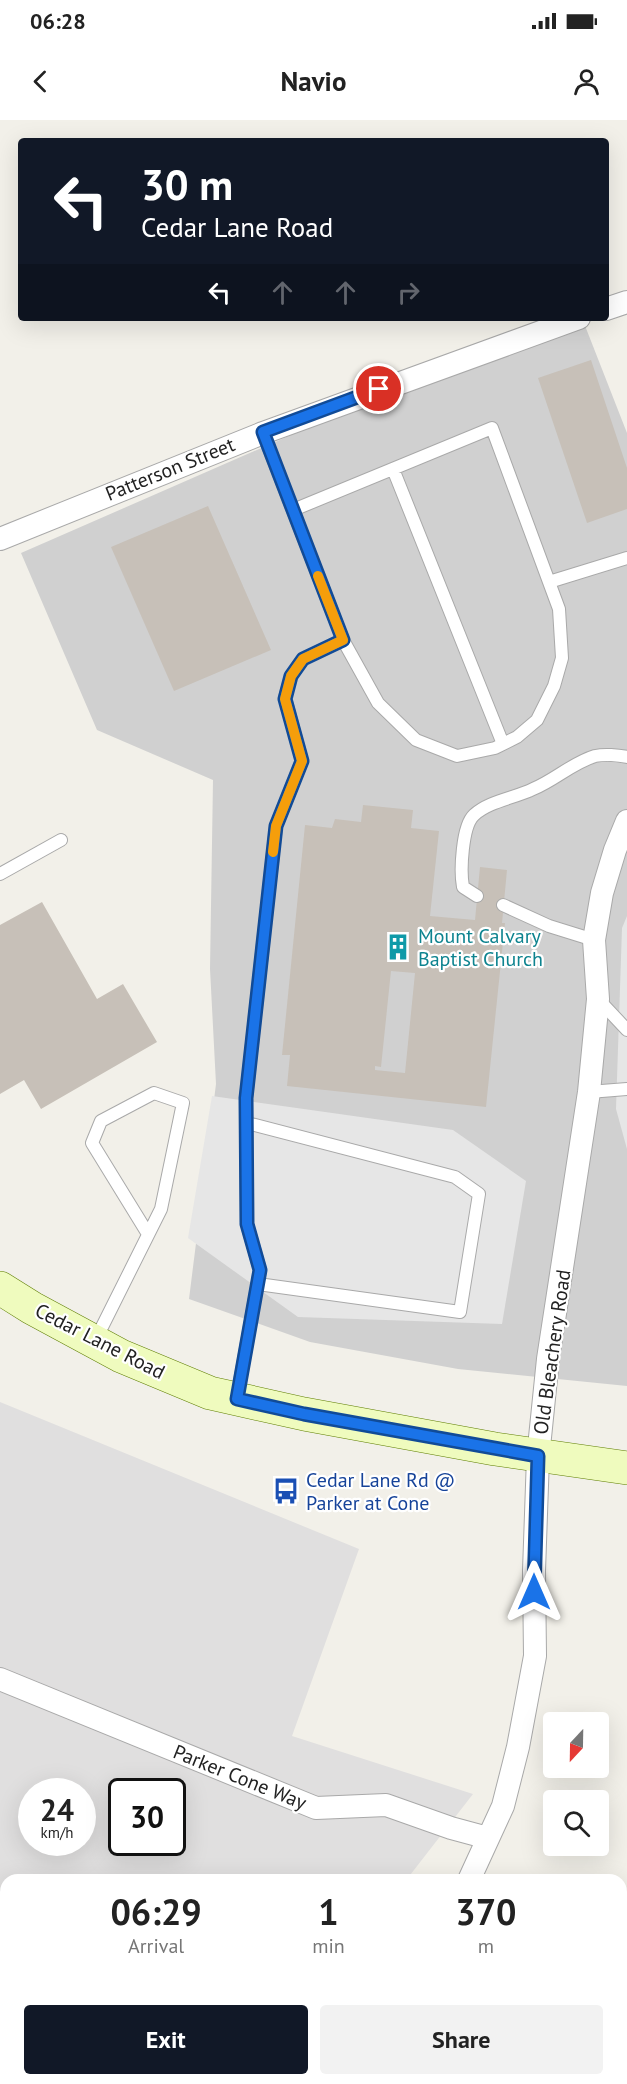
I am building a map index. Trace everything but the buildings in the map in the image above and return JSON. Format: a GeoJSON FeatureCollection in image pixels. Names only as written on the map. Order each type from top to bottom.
{"type":"FeatureCollection","features":[{"type":"Feature","properties":{"kind":"main road","name":"Cedar Lane Road"},"geometry":{"type":"LineString","coordinates":[[0,1288],[121,1356],[210,1393],[304,1414],[538,1456],[627,1468]]}},
{"type":"Feature","properties":{"kind":"street"},"geometry":{"type":"LineString","coordinates":[[609,308],[627,302]]}},
{"type":"Feature","properties":{"kind":"street","name":"Patterson Street"},"geometry":{"type":"LineString","coordinates":[[0,539],[263,432],[571,321]]}},
{"type":"Feature","properties":{"kind":"street","name":"Old Bleachery Road"},"geometry":{"type":"LineString","coordinates":[[472,1874],[503,1806],[518,1747],[535,1656],[534,1571],[538,1456],[548,1359],[589,1092],[598,999],[594,940],[602,893],[615,850],[627,821]]}},
{"type":"Feature","properties":{"kind":"street","name":"Parker Cone Way"},"geometry":{"type":"LineString","coordinates":[[0,1679],[316,1808],[386,1805],[451,1828],[488,1838]]}},
{"type":"Feature","properties":{"kind":"lane"},"geometry":{"type":"LineString","coordinates":[[263,432],[292,510],[343,640],[378,703],[416,740],[457,756],[495,748],[517,737],[537,720],[554,686],[562,658],[559,609],[492,428],[292,510]]}},
{"type":"Feature","properties":{"kind":"lane"},"geometry":{"type":"LineString","coordinates":[[393,469],[503,744]]}},
{"type":"Feature","properties":{"kind":"lane"},"geometry":{"type":"LineString","coordinates":[[549,582],[627,558]]}},
{"type":"Feature","properties":{"kind":"lane"},"geometry":{"type":"LineString","coordinates":[[237,1399],[260,1270],[247,1224],[246,1098],[276,826],[302,761],[285,699],[291,676],[303,659],[343,640]]}},
{"type":"Feature","properties":{"kind":"lane"},"geometry":{"type":"LineString","coordinates":[[477,896],[463,887],[461,878],[466,828],[474,815],[490,805],[535,789],[575,764],[597,756],[627,757]]}},
{"type":"Feature","properties":{"kind":"lane"},"geometry":{"type":"LineString","coordinates":[[0,874],[62,840]]}},
{"type":"Feature","properties":{"kind":"lane"},"geometry":{"type":"LineString","coordinates":[[503,905],[549,926],[594,940]]}},
{"type":"Feature","properties":{"kind":"lane"},"geometry":{"type":"LineString","coordinates":[[598,999],[627,1030]]}},
{"type":"Feature","properties":{"kind":"lane"},"geometry":{"type":"LineString","coordinates":[[589,1092],[627,1089]]}},
{"type":"Feature","properties":{"kind":"lane"},"geometry":{"type":"LineString","coordinates":[[94,1342],[161,1209],[183,1103],[154,1093],[101,1121],[92,1143],[148,1234]]}},
{"type":"Feature","properties":{"kind":"lane"},"geometry":{"type":"LineString","coordinates":[[247,1123],[455,1178],[479,1194],[460,1312],[258,1284]]}},
{"type":"Feature","properties":{"kind":"shaded area"},"geometry":{"type":"Polygon","coordinates":[[[552,321],[583,321],[627,433],[627,1386],[458,1369],[310,1342],[189,1299],[216,1084],[210,969],[213,780],[97,730],[21,553],[552,321]]]}},
{"type":"Feature","properties":{"kind":"shaded area"},"geometry":{"type":"Polygon","coordinates":[[[627,916],[627,1149],[616,1109],[622,928],[627,916]]]}},
{"type":"Feature","properties":{"kind":"shaded area"},"geometry":{"type":"Polygon","coordinates":[[[212,1096],[453,1130],[526,1181],[502,1324],[298,1317],[188,1238],[212,1096]]]}},
{"type":"Feature","properties":{"kind":"shaded area"},"geometry":{"type":"Polygon","coordinates":[[[0,1402],[359,1549],[292,1736],[473,1794],[411,1874],[0,1874],[0,1402]]]}},
{"type":"Feature","properties":{"kind":"slow traffic"},"geometry":{"type":"LineString","coordinates":[[273,852],[276,826],[302,761],[285,699],[291,676],[303,659],[343,640],[318,576]]}},
{"type":"Feature","properties":{"kind":"place","name":"Mount Calvary Baptist Church"},"geometry":{"type":"Point","coordinates":[398,947]}},
{"type":"Feature","properties":{"kind":"place","name":"Cedar Lane Rd @ Parker at Cone"},"geometry":{"type":"Point","coordinates":[286,1491]}},
{"type":"Feature","properties":{"kind":"route"},"geometry":{"type":"LineString","coordinates":[[379,389],[263,432],[343,640],[303,659],[291,676],[285,699],[302,761],[276,826],[246,1098],[247,1224],[260,1270],[237,1399],[304,1414],[538,1456],[534,1592]]}}]}
